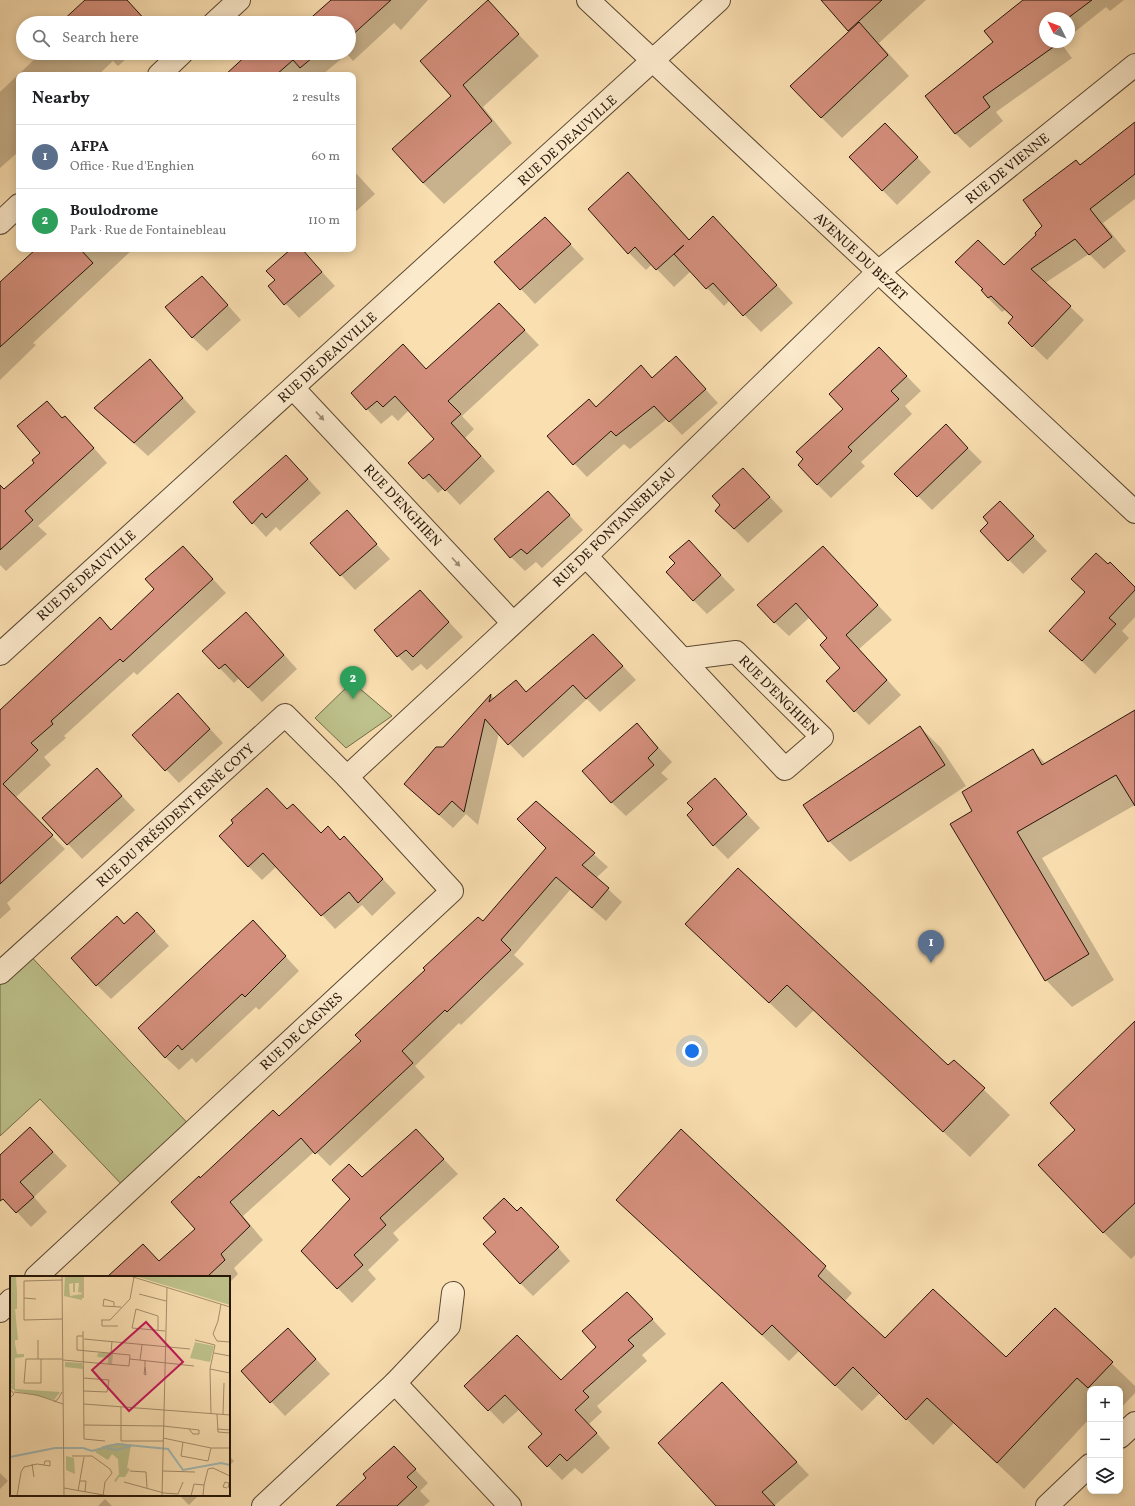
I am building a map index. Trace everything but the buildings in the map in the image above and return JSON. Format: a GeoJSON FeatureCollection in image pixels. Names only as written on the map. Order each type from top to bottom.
{"type":"FeatureCollection","features":[{"type":"Feature","properties":{"kind":"street"},"geometry":{"type":"LineString","coordinates":[[222,16],[239,0]]}},
{"type":"Feature","properties":{"kind":"street","name":"AVENUE DU BEZET"},"geometry":{"type":"LineString","coordinates":[[588,0],[1135,512]]}},
{"type":"Feature","properties":{"kind":"street","name":"RUE DE DEAUVILLE"},"geometry":{"type":"LineString","coordinates":[[0,654],[653,61],[718,0]]}},
{"type":"Feature","properties":{"kind":"street"},"geometry":{"type":"LineString","coordinates":[[162,72],[175,60]]}},
{"type":"Feature","properties":{"kind":"street","name":"RUE DE VIENNE"},"geometry":{"type":"LineString","coordinates":[[878,272],[1135,65]]}},
{"type":"Feature","properties":{"kind":"street"},"geometry":{"type":"LineString","coordinates":[[0,223],[16,208]]}},
{"type":"Feature","properties":{"kind":"street","name":"RUE DE FONTAINEBLEAU"},"geometry":{"type":"LineString","coordinates":[[346,777],[512,622],[586,556],[878,272]]}},
{"type":"Feature","properties":{"kind":"street","name":"RUE D'ENGHIEN"},"geometry":{"type":"LineString","coordinates":[[293,388],[512,622]]}},
{"type":"Feature","properties":{"kind":"street","name":"RUE D'ENGHIEN"},"geometry":{"type":"LineString","coordinates":[[586,556],[682,659],[785,769],[822,737],[736,652],[682,659]]}},
{"type":"Feature","properties":{"kind":"street","name":"RUE DU PRÉSIDENT RENÉ COTY"},"geometry":{"type":"LineString","coordinates":[[0,973],[285,715],[346,777]]}},
{"type":"Feature","properties":{"kind":"street","name":"RUE DE CAGNES"},"geometry":{"type":"LineString","coordinates":[[37,1276],[452,891],[346,777]]}},
{"type":"Feature","properties":{"kind":"street"},"geometry":{"type":"LineString","coordinates":[[263,1506],[395,1383],[449,1326],[453,1293]]}},
{"type":"Feature","properties":{"kind":"street"},"geometry":{"type":"LineString","coordinates":[[0,1311],[10,1301]]}},
{"type":"Feature","properties":{"kind":"street"},"geometry":{"type":"LineString","coordinates":[[395,1383],[510,1506]]}},
{"type":"Feature","properties":{"kind":"street"},"geometry":{"type":"LineString","coordinates":[[1123,1434],[1135,1423]]}},
{"type":"Feature","properties":{"kind":"street"},"geometry":{"type":"LineString","coordinates":[[1047,1506],[1087,1468]]}},
{"type":"Feature","properties":{"kind":"green space"},"geometry":{"type":"Polygon","coordinates":[[[352,682],[392,716],[346,748],[315,718],[352,682]]]}},
{"type":"Feature","properties":{"kind":"green space"},"geometry":{"type":"Polygon","coordinates":[[[25,950],[194,1130],[128,1191],[40,1099],[0,1136],[0,973],[25,950]]]}},
{"type":"Feature","properties":{"kind":"place","name":"Boulodrome"},"geometry":{"type":"Point","coordinates":[353,699]}},
{"type":"Feature","properties":{"kind":"place","name":"AFPA"},"geometry":{"type":"Point","coordinates":[931,963]}}]}
